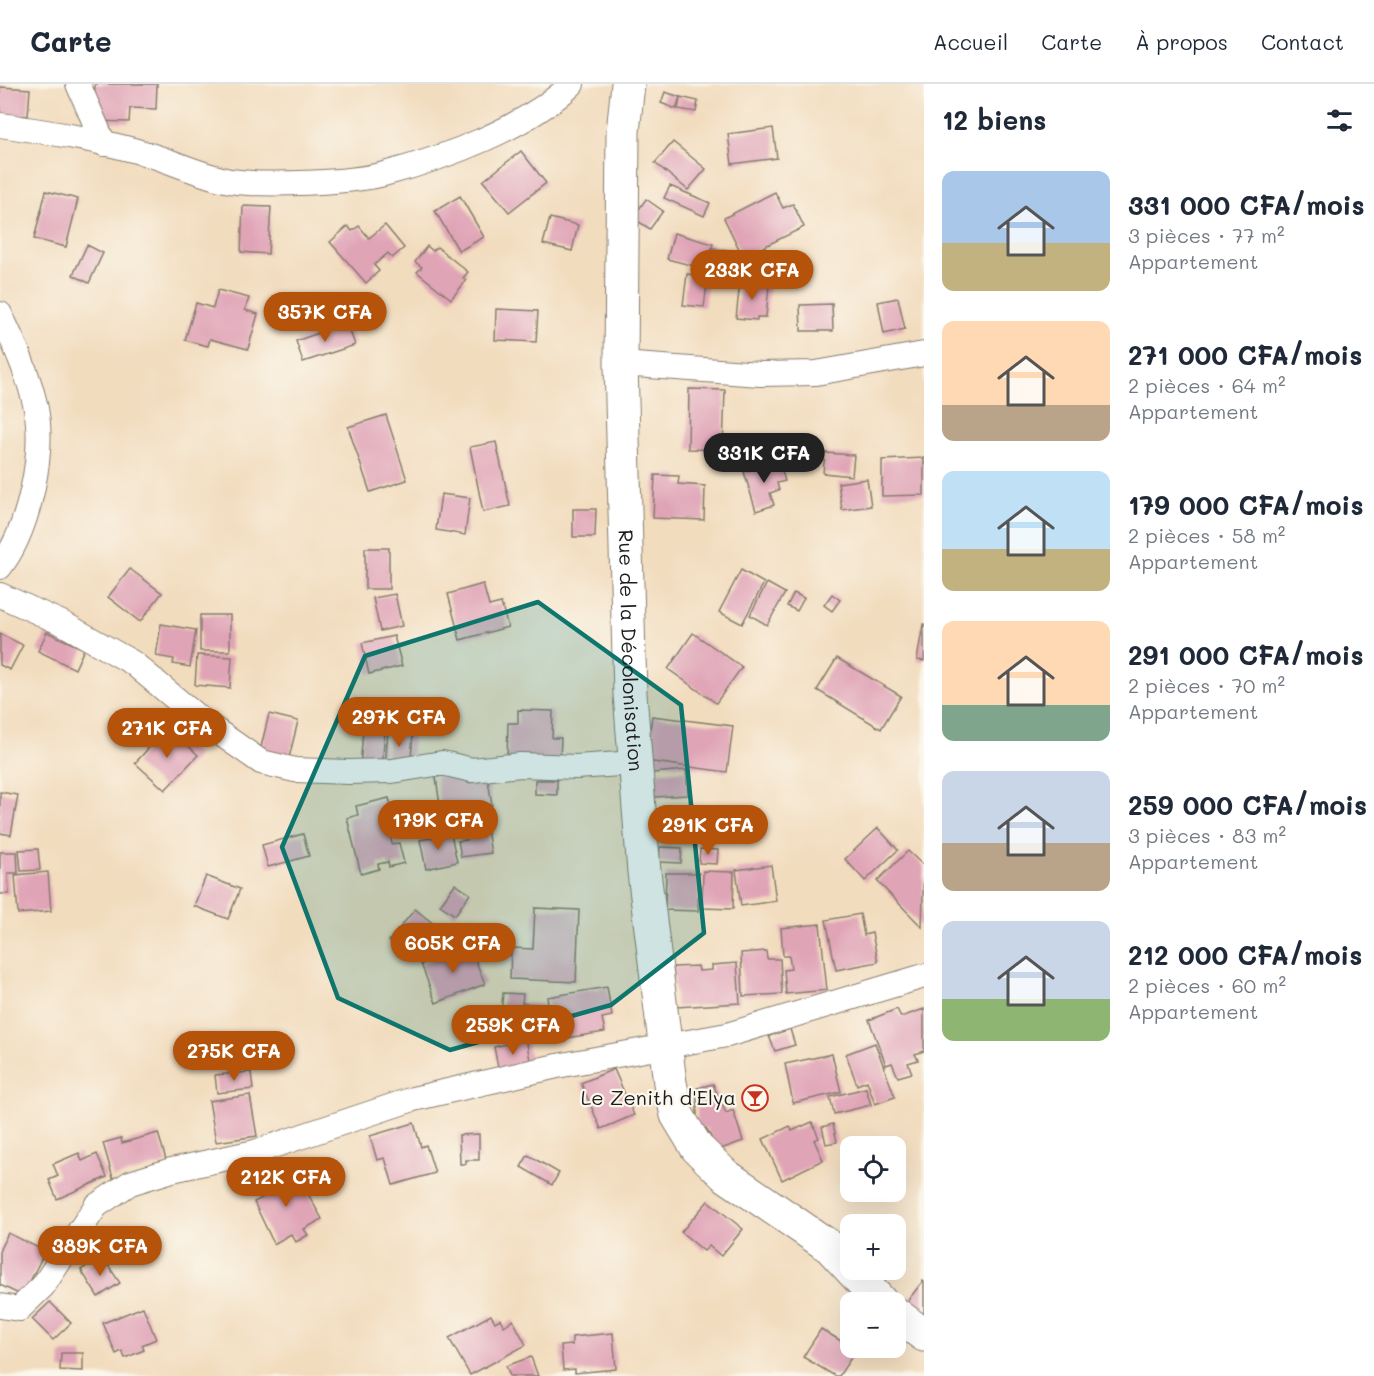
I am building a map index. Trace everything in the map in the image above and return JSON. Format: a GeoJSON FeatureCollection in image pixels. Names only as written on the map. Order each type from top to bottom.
{"type":"FeatureCollection","features":[{"type":"Feature","properties":{"kind":"street"},"geometry":{"type":"LineString","coordinates":[[78,84],[104,144]]}},
{"type":"Feature","properties":{"kind":"street"},"geometry":{"type":"LineString","coordinates":[[0,124],[145,154],[230,181],[312,182],[383,175],[453,151],[509,126],[557,98],[572,84]]}},
{"type":"Feature","properties":{"kind":"street","name":"Rue de la Décolonisation"},"geometry":{"type":"LineString","coordinates":[[628,84],[623,132],[621,364],[630,694],[644,872],[664,1047],[677,1115],[697,1148],[725,1175],[830,1247],[872,1292]]}},
{"type":"Feature","properties":{"kind":"street"},"geometry":{"type":"LineString","coordinates":[[0,314],[36,406],[38,440],[33,483],[25,519],[10,554],[0,567]]}},
{"type":"Feature","properties":{"kind":"street"},"geometry":{"type":"LineString","coordinates":[[621,364],[760,374],[816,373],[924,354]]}},
{"type":"Feature","properties":{"kind":"street"},"geometry":{"type":"LineString","coordinates":[[0,595],[64,624],[133,663],[201,720],[261,762],[295,770],[348,772],[392,771],[441,763],[472,770],[521,765],[576,767],[635,763]]}},
{"type":"Feature","properties":{"kind":"street"},"geometry":{"type":"LineString","coordinates":[[0,1306],[20,1309],[43,1286],[96,1206],[130,1183],[172,1170],[255,1152],[412,1099],[557,1066],[727,1035],[924,976]]}},
{"type":"Feature","properties":{"kind":"street"},"geometry":{"type":"LineString","coordinates":[[906,1322],[924,1335]]}},
{"type":"Feature","properties":{"kind":"highlighted area"},"geometry":{"type":"Polygon","coordinates":[[[538,602],[681,705],[704,933],[611,1005],[450,1050],[338,998],[282,847],[365,656],[538,602]]]}},
{"type":"Feature","properties":{"kind":"building"},"geometry":{"type":"Polygon","coordinates":[[[95,84],[157,84],[156,109],[130,108],[129,122],[94,121],[95,84]]]}},
{"type":"Feature","properties":{"kind":"building"},"geometry":{"type":"Polygon","coordinates":[[[0,87],[30,89],[28,116],[0,115],[0,87]]]}},
{"type":"Feature","properties":{"kind":"building"},"geometry":{"type":"Polygon","coordinates":[[[665,92],[680,97],[676,109],[661,103],[665,92]]]}},
{"type":"Feature","properties":{"kind":"building"},"geometry":{"type":"Polygon","coordinates":[[[680,97],[698,101],[696,112],[678,109],[680,97]]]}},
{"type":"Feature","properties":{"kind":"building"},"geometry":{"type":"Polygon","coordinates":[[[773,128],[777,158],[732,164],[728,134],[773,128]]]}},
{"type":"Feature","properties":{"kind":"building"},"geometry":{"type":"Polygon","coordinates":[[[673,142],[706,169],[688,190],[655,163],[673,142]]]}},
{"type":"Feature","properties":{"kind":"building"},"geometry":{"type":"Polygon","coordinates":[[[521,151],[546,183],[509,212],[483,181],[521,151]]]}},
{"type":"Feature","properties":{"kind":"building"},"geometry":{"type":"Polygon","coordinates":[[[670,186],[710,203],[704,216],[664,198],[670,186]]]}},
{"type":"Feature","properties":{"kind":"building"},"geometry":{"type":"Polygon","coordinates":[[[46,191],[78,199],[66,247],[34,239],[46,191]]]}},
{"type":"Feature","properties":{"kind":"building"},"geometry":{"type":"Polygon","coordinates":[[[775,192],[783,208],[793,204],[804,227],[743,257],[724,218],[775,192]]]}},
{"type":"Feature","properties":{"kind":"building"},"geometry":{"type":"Polygon","coordinates":[[[460,196],[484,237],[459,251],[435,211],[460,196]]]}},
{"type":"Feature","properties":{"kind":"building"},"geometry":{"type":"Polygon","coordinates":[[[646,199],[663,211],[650,229],[633,218],[646,199]]]}},
{"type":"Feature","properties":{"kind":"building"},"geometry":{"type":"Polygon","coordinates":[[[243,206],[271,207],[268,254],[241,252],[243,206]]]}},
{"type":"Feature","properties":{"kind":"building"},"geometry":{"type":"Polygon","coordinates":[[[550,218],[578,225],[572,251],[543,244],[550,218]]]}},
{"type":"Feature","properties":{"kind":"building"},"geometry":{"type":"Polygon","coordinates":[[[385,225],[404,248],[392,258],[388,253],[374,265],[379,271],[366,283],[330,242],[348,226],[352,231],[359,226],[369,238],[385,225]]]}},
{"type":"Feature","properties":{"kind":"building"},"geometry":{"type":"Polygon","coordinates":[[[674,233],[713,244],[706,269],[667,259],[674,233]]]}},
{"type":"Feature","properties":{"kind":"building"},"geometry":{"type":"Polygon","coordinates":[[[87,245],[103,253],[89,283],[73,275],[87,245]]]}},
{"type":"Feature","properties":{"kind":"building"},"geometry":{"type":"Polygon","coordinates":[[[427,246],[433,251],[437,247],[468,272],[463,278],[466,281],[451,299],[417,272],[422,267],[415,262],[427,246]]]}},
{"type":"Feature","properties":{"kind":"building"},"geometry":{"type":"Polygon","coordinates":[[[712,248],[738,251],[736,275],[710,272],[712,248]]]}},
{"type":"Feature","properties":{"kind":"building"},"geometry":{"type":"Polygon","coordinates":[[[687,274],[708,277],[704,307],[683,305],[687,274]]]}},
{"type":"Feature","properties":{"kind":"building"},"geometry":{"type":"Polygon","coordinates":[[[740,282],[769,285],[766,317],[757,317],[757,320],[736,318],[740,282]]]}},
{"type":"Feature","properties":{"kind":"building"},"geometry":{"type":"Polygon","coordinates":[[[218,290],[249,298],[245,310],[258,314],[248,349],[210,339],[208,346],[185,340],[196,303],[213,308],[218,290]]]}},
{"type":"Feature","properties":{"kind":"building"},"geometry":{"type":"Polygon","coordinates":[[[898,298],[905,329],[884,334],[878,302],[898,298]]]}},
{"type":"Feature","properties":{"kind":"building"},"geometry":{"type":"Polygon","coordinates":[[[832,304],[833,331],[801,331],[800,305],[832,304]]]}},
{"type":"Feature","properties":{"kind":"building"},"geometry":{"type":"Polygon","coordinates":[[[496,309],[538,311],[536,342],[495,340],[496,309]]]}},
{"type":"Feature","properties":{"kind":"building"},"geometry":{"type":"Polygon","coordinates":[[[347,323],[355,345],[303,362],[296,341],[347,323]]]}},
{"type":"Feature","properties":{"kind":"building"},"geometry":{"type":"Polygon","coordinates":[[[689,389],[725,390],[723,450],[688,449],[689,389]]]}},
{"type":"Feature","properties":{"kind":"building"},"geometry":{"type":"Polygon","coordinates":[[[386,415],[407,480],[370,492],[348,427],[386,415]]]}},
{"type":"Feature","properties":{"kind":"building"},"geometry":{"type":"Polygon","coordinates":[[[496,442],[510,506],[483,512],[470,447],[496,442]]]}},
{"type":"Feature","properties":{"kind":"building"},"geometry":{"type":"Polygon","coordinates":[[[825,453],[854,455],[852,476],[823,473],[825,453]]]}},
{"type":"Feature","properties":{"kind":"building"},"geometry":{"type":"Polygon","coordinates":[[[924,458],[924,495],[882,496],[882,460],[924,458]]]}},
{"type":"Feature","properties":{"kind":"building"},"geometry":{"type":"Polygon","coordinates":[[[779,461],[785,481],[777,483],[779,490],[770,493],[774,505],[756,511],[744,472],[779,461]]]}},
{"type":"Feature","properties":{"kind":"building"},"geometry":{"type":"Polygon","coordinates":[[[655,475],[679,476],[678,484],[705,486],[704,520],[653,518],[655,475]]]}},
{"type":"Feature","properties":{"kind":"building"},"geometry":{"type":"Polygon","coordinates":[[[867,479],[871,506],[842,510],[838,483],[867,479]]]}},
{"type":"Feature","properties":{"kind":"building"},"geometry":{"type":"Polygon","coordinates":[[[441,494],[470,498],[465,535],[436,530],[441,494]]]}},
{"type":"Feature","properties":{"kind":"building"},"geometry":{"type":"Polygon","coordinates":[[[573,509],[596,509],[595,537],[573,537],[573,509]]]}},
{"type":"Feature","properties":{"kind":"building"},"geometry":{"type":"Polygon","coordinates":[[[365,548],[389,548],[389,589],[365,589],[365,548]]]}},
{"type":"Feature","properties":{"kind":"building"},"geometry":{"type":"Polygon","coordinates":[[[130,569],[162,593],[140,622],[108,597],[130,569]]]}},
{"type":"Feature","properties":{"kind":"building"},"geometry":{"type":"Polygon","coordinates":[[[741,570],[764,583],[742,624],[719,612],[741,570]]]}},
{"type":"Feature","properties":{"kind":"building"},"geometry":{"type":"Polygon","coordinates":[[[767,583],[785,593],[767,625],[750,615],[767,583]]]}},
{"type":"Feature","properties":{"kind":"building"},"geometry":{"type":"Polygon","coordinates":[[[483,584],[489,606],[501,603],[508,627],[460,640],[448,594],[483,584]]]}},
{"type":"Feature","properties":{"kind":"building"},"geometry":{"type":"Polygon","coordinates":[[[794,593],[804,598],[797,611],[787,606],[794,593]]]}},
{"type":"Feature","properties":{"kind":"building"},"geometry":{"type":"Polygon","coordinates":[[[395,594],[402,626],[380,631],[373,598],[395,594]]]}},
{"type":"Feature","properties":{"kind":"building"},"geometry":{"type":"Polygon","coordinates":[[[832,594],[840,600],[832,611],[824,605],[832,594]]]}},
{"type":"Feature","properties":{"kind":"building"},"geometry":{"type":"Polygon","coordinates":[[[200,615],[230,615],[230,651],[200,651],[200,615]]]}},
{"type":"Feature","properties":{"kind":"building"},"geometry":{"type":"Polygon","coordinates":[[[161,624],[196,630],[190,667],[173,664],[174,659],[156,656],[161,624]]]}},
{"type":"Feature","properties":{"kind":"building"},"geometry":{"type":"Polygon","coordinates":[[[924,624],[924,661],[917,660],[924,624]]]}},
{"type":"Feature","properties":{"kind":"building"},"geometry":{"type":"Polygon","coordinates":[[[47,632],[84,649],[75,669],[38,651],[47,632]]]}},
{"type":"Feature","properties":{"kind":"building"},"geometry":{"type":"Polygon","coordinates":[[[693,633],[742,667],[716,703],[668,669],[693,633]]]}},
{"type":"Feature","properties":{"kind":"building"},"geometry":{"type":"Polygon","coordinates":[[[0,634],[23,645],[10,670],[0,665],[0,634]]]}},
{"type":"Feature","properties":{"kind":"building"},"geometry":{"type":"Polygon","coordinates":[[[394,636],[402,666],[369,674],[362,643],[394,636]]]}},
{"type":"Feature","properties":{"kind":"building"},"geometry":{"type":"Polygon","coordinates":[[[197,655],[232,657],[230,688],[195,685],[197,655]]]}},
{"type":"Feature","properties":{"kind":"building"},"geometry":{"type":"Polygon","coordinates":[[[837,658],[901,696],[881,729],[817,690],[837,658]]]}},
{"type":"Feature","properties":{"kind":"building"},"geometry":{"type":"Polygon","coordinates":[[[518,710],[553,711],[552,738],[561,738],[560,760],[507,759],[508,723],[518,723],[518,710]]]}},
{"type":"Feature","properties":{"kind":"building"},"geometry":{"type":"Polygon","coordinates":[[[269,714],[298,721],[288,762],[259,755],[269,714]]]}},
{"type":"Feature","properties":{"kind":"building"},"geometry":{"type":"Polygon","coordinates":[[[652,716],[733,726],[727,772],[646,761],[652,716]]]}},
{"type":"Feature","properties":{"kind":"building"},"geometry":{"type":"Polygon","coordinates":[[[168,727],[198,755],[165,790],[135,763],[168,727]]]}},
{"type":"Feature","properties":{"kind":"building"},"geometry":{"type":"Polygon","coordinates":[[[373,729],[385,730],[382,768],[360,766],[363,732],[373,732],[373,729]]]}},
{"type":"Feature","properties":{"kind":"building"},"geometry":{"type":"Polygon","coordinates":[[[388,731],[413,733],[411,759],[385,767],[388,731]]]}},
{"type":"Feature","properties":{"kind":"building"},"geometry":{"type":"Polygon","coordinates":[[[686,770],[688,795],[654,797],[652,773],[686,770]]]}},
{"type":"Feature","properties":{"kind":"building"},"geometry":{"type":"Polygon","coordinates":[[[466,772],[468,783],[488,780],[492,805],[483,806],[491,853],[461,857],[458,841],[467,840],[465,827],[453,829],[450,811],[441,813],[436,777],[466,772]]]}},
{"type":"Feature","properties":{"kind":"building"},"geometry":{"type":"Polygon","coordinates":[[[535,780],[557,780],[557,795],[535,794],[535,780]]]}},
{"type":"Feature","properties":{"kind":"building"},"geometry":{"type":"Polygon","coordinates":[[[0,792],[18,795],[11,835],[0,833],[0,792]]]}},
{"type":"Feature","properties":{"kind":"building"},"geometry":{"type":"Polygon","coordinates":[[[389,798],[396,824],[388,826],[392,844],[399,843],[404,863],[389,867],[388,862],[378,864],[379,869],[361,874],[347,818],[358,815],[356,806],[389,798]]]}},
{"type":"Feature","properties":{"kind":"building"},"geometry":{"type":"Polygon","coordinates":[[[878,828],[898,850],[865,881],[845,859],[878,828]]]}},
{"type":"Feature","properties":{"kind":"building"},"geometry":{"type":"Polygon","coordinates":[[[303,834],[309,856],[268,867],[262,845],[303,834]]]}},
{"type":"Feature","properties":{"kind":"building"},"geometry":{"type":"Polygon","coordinates":[[[451,834],[457,862],[426,869],[420,840],[451,834]]]}},
{"type":"Feature","properties":{"kind":"building"},"geometry":{"type":"Polygon","coordinates":[[[660,847],[682,848],[681,863],[659,862],[660,847]]]}},
{"type":"Feature","properties":{"kind":"building"},"geometry":{"type":"Polygon","coordinates":[[[38,849],[40,870],[21,871],[19,850],[38,849]]]}},
{"type":"Feature","properties":{"kind":"building"},"geometry":{"type":"Polygon","coordinates":[[[700,849],[718,850],[717,864],[699,863],[700,849]]]}},
{"type":"Feature","properties":{"kind":"building"},"geometry":{"type":"Polygon","coordinates":[[[908,851],[924,866],[922,927],[877,881],[908,851]]]}},
{"type":"Feature","properties":{"kind":"building"},"geometry":{"type":"Polygon","coordinates":[[[0,852],[17,852],[18,873],[8,873],[9,894],[0,894],[0,852]]]}},
{"type":"Feature","properties":{"kind":"building"},"geometry":{"type":"Polygon","coordinates":[[[771,865],[776,901],[741,906],[736,870],[771,865]]]}},
{"type":"Feature","properties":{"kind":"building"},"geometry":{"type":"Polygon","coordinates":[[[703,871],[734,872],[733,909],[702,908],[703,871]]]}},
{"type":"Feature","properties":{"kind":"building"},"geometry":{"type":"Polygon","coordinates":[[[48,872],[51,911],[18,914],[15,875],[48,872]]]}},
{"type":"Feature","properties":{"kind":"building"},"geometry":{"type":"Polygon","coordinates":[[[666,873],[699,873],[698,911],[665,910],[666,873]]]}},
{"type":"Feature","properties":{"kind":"building"},"geometry":{"type":"Polygon","coordinates":[[[206,876],[240,889],[228,919],[194,906],[206,876]]]}},
{"type":"Feature","properties":{"kind":"building"},"geometry":{"type":"Polygon","coordinates":[[[455,884],[470,894],[455,915],[440,905],[455,884]]]}},
{"type":"Feature","properties":{"kind":"building"},"geometry":{"type":"Polygon","coordinates":[[[535,908],[579,910],[576,982],[510,979],[511,948],[533,949],[535,908]]]}},
{"type":"Feature","properties":{"kind":"building"},"geometry":{"type":"Polygon","coordinates":[[[415,909],[435,925],[409,957],[389,941],[415,909]]]}},
{"type":"Feature","properties":{"kind":"building"},"geometry":{"type":"Polygon","coordinates":[[[860,914],[864,935],[872,933],[878,962],[836,970],[826,920],[860,914]]]}},
{"type":"Feature","properties":{"kind":"building"},"geometry":{"type":"Polygon","coordinates":[[[820,924],[827,990],[786,994],[784,970],[791,969],[789,956],[783,956],[781,928],[820,924]]]}},
{"type":"Feature","properties":{"kind":"building"},"geometry":{"type":"Polygon","coordinates":[[[469,944],[485,984],[436,1003],[421,964],[469,944]]]}},
{"type":"Feature","properties":{"kind":"building"},"geometry":{"type":"Polygon","coordinates":[[[766,951],[767,959],[780,959],[782,994],[743,996],[741,953],[766,951]]]}},
{"type":"Feature","properties":{"kind":"building"},"geometry":{"type":"Polygon","coordinates":[[[737,963],[740,1003],[676,1007],[673,967],[698,966],[699,971],[712,970],[712,965],[737,963]]]}},
{"type":"Feature","properties":{"kind":"building"},"geometry":{"type":"Polygon","coordinates":[[[607,987],[612,1016],[602,1018],[605,1032],[554,1040],[547,997],[607,987]]]}},
{"type":"Feature","properties":{"kind":"building"},"geometry":{"type":"Polygon","coordinates":[[[503,993],[523,994],[522,1003],[543,1005],[540,1038],[499,1034],[503,993]]]}},
{"type":"Feature","properties":{"kind":"building"},"geometry":{"type":"Polygon","coordinates":[[[897,1009],[901,1017],[924,1009],[924,1051],[915,1054],[918,1060],[908,1063],[912,1073],[898,1077],[892,1063],[886,1065],[869,1020],[897,1009]]]}},
{"type":"Feature","properties":{"kind":"building"},"geometry":{"type":"Polygon","coordinates":[[[790,1029],[795,1045],[775,1051],[769,1036],[790,1029]]]}},
{"type":"Feature","properties":{"kind":"building"},"geometry":{"type":"Polygon","coordinates":[[[526,1039],[531,1065],[499,1072],[494,1047],[526,1039]]]}},
{"type":"Feature","properties":{"kind":"building"},"geometry":{"type":"Polygon","coordinates":[[[875,1043],[895,1097],[875,1104],[867,1081],[857,1085],[846,1054],[875,1043]]]}},
{"type":"Feature","properties":{"kind":"building"},"geometry":{"type":"Polygon","coordinates":[[[832,1054],[841,1092],[793,1103],[785,1064],[832,1054]]]}},
{"type":"Feature","properties":{"kind":"building"},"geometry":{"type":"Polygon","coordinates":[[[614,1069],[634,1115],[601,1129],[581,1083],[614,1069]]]}},
{"type":"Feature","properties":{"kind":"building"},"geometry":{"type":"Polygon","coordinates":[[[251,1072],[253,1089],[217,1093],[215,1075],[251,1072]]]}},
{"type":"Feature","properties":{"kind":"building"},"geometry":{"type":"Polygon","coordinates":[[[713,1084],[726,1113],[733,1110],[743,1141],[718,1150],[706,1128],[697,1129],[697,1088],[713,1084]]]}},
{"type":"Feature","properties":{"kind":"building"},"geometry":{"type":"Polygon","coordinates":[[[866,1088],[871,1105],[834,1114],[830,1097],[866,1088]]]}},
{"type":"Feature","properties":{"kind":"building"},"geometry":{"type":"Polygon","coordinates":[[[250,1095],[257,1136],[216,1142],[209,1101],[250,1095]]]}},
{"type":"Feature","properties":{"kind":"building"},"geometry":{"type":"Polygon","coordinates":[[[812,1122],[819,1138],[814,1140],[823,1160],[782,1180],[763,1139],[790,1126],[792,1131],[812,1122]]]}},
{"type":"Feature","properties":{"kind":"building"},"geometry":{"type":"Polygon","coordinates":[[[414,1123],[421,1147],[426,1145],[435,1173],[393,1185],[385,1158],[377,1160],[370,1136],[414,1123]]]}},
{"type":"Feature","properties":{"kind":"building"},"geometry":{"type":"Polygon","coordinates":[[[833,1124],[837,1142],[826,1144],[822,1127],[833,1124]]]}},
{"type":"Feature","properties":{"kind":"building"},"geometry":{"type":"Polygon","coordinates":[[[158,1133],[167,1163],[113,1178],[103,1143],[121,1138],[122,1143],[158,1133]]]}},
{"type":"Feature","properties":{"kind":"building"},"geometry":{"type":"Polygon","coordinates":[[[479,1134],[479,1160],[466,1160],[466,1164],[460,1164],[459,1135],[479,1134]]]}},
{"type":"Feature","properties":{"kind":"building"},"geometry":{"type":"Polygon","coordinates":[[[79,1153],[82,1161],[97,1154],[107,1177],[57,1199],[49,1180],[58,1176],[53,1164],[79,1153]]]}},
{"type":"Feature","properties":{"kind":"building"},"geometry":{"type":"Polygon","coordinates":[[[528,1155],[559,1173],[552,1185],[521,1167],[528,1155]]]}},
{"type":"Feature","properties":{"kind":"building"},"geometry":{"type":"Polygon","coordinates":[[[277,1174],[282,1184],[298,1176],[322,1219],[304,1229],[308,1235],[296,1242],[291,1234],[274,1244],[254,1202],[264,1197],[262,1193],[256,1196],[251,1188],[277,1174]]]}},
{"type":"Feature","properties":{"kind":"building"},"geometry":{"type":"Polygon","coordinates":[[[708,1201],[743,1229],[721,1256],[709,1246],[704,1251],[681,1232],[708,1201]]]}},
{"type":"Feature","properties":{"kind":"building"},"geometry":{"type":"Polygon","coordinates":[[[8,1233],[45,1251],[23,1296],[0,1285],[0,1249],[8,1233]]]}},
{"type":"Feature","properties":{"kind":"building"},"geometry":{"type":"Polygon","coordinates":[[[102,1256],[120,1283],[98,1297],[81,1270],[102,1256]]]}},
{"type":"Feature","properties":{"kind":"building"},"geometry":{"type":"Polygon","coordinates":[[[923,1281],[924,1318],[906,1303],[923,1281]]]}},
{"type":"Feature","properties":{"kind":"building"},"geometry":{"type":"Polygon","coordinates":[[[50,1302],[71,1323],[53,1340],[32,1319],[50,1302]]]}},
{"type":"Feature","properties":{"kind":"building"},"geometry":{"type":"Polygon","coordinates":[[[143,1307],[156,1339],[142,1345],[144,1350],[125,1358],[122,1351],[116,1354],[103,1323],[143,1307]]]}},
{"type":"Feature","properties":{"kind":"building"},"geometry":{"type":"Polygon","coordinates":[[[491,1315],[495,1322],[500,1319],[504,1326],[513,1320],[526,1345],[470,1375],[449,1338],[491,1315]]]}},
{"type":"Feature","properties":{"kind":"building"},"geometry":{"type":"Polygon","coordinates":[[[821,1329],[840,1340],[840,1358],[851,1358],[839,1376],[835,1376],[803,1357],[821,1329]]]}},
{"type":"Feature","properties":{"kind":"building"},"geometry":{"type":"Polygon","coordinates":[[[613,1333],[616,1369],[575,1373],[575,1369],[563,1370],[561,1346],[572,1345],[572,1337],[613,1333]]]}},
{"type":"Feature","properties":{"kind":"building"},"geometry":{"type":"Polygon","coordinates":[[[61,1353],[83,1353],[83,1371],[60,1370],[61,1353]]]}},
{"type":"Feature","properties":{"kind":"building"},"geometry":{"type":"Polygon","coordinates":[[[531,1357],[538,1376],[510,1376],[506,1366],[531,1357]]]}},
{"type":"Feature","properties":{"kind":"place","name":"Le Zenith d'Elya"},"geometry":{"type":"Point","coordinates":[755,1098]}}]}
